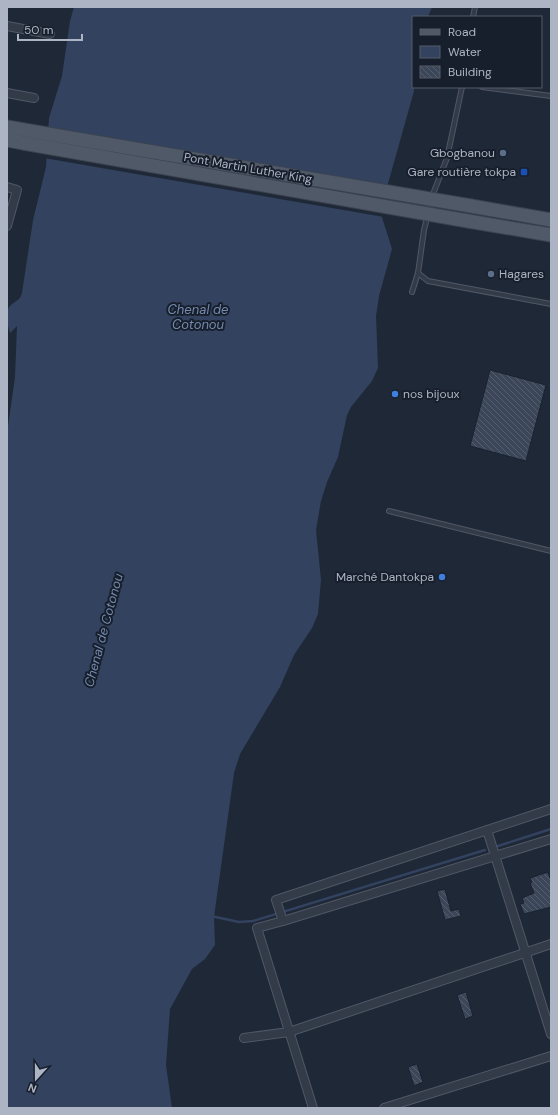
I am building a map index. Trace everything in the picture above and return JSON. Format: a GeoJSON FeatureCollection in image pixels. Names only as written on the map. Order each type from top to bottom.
{"type":"FeatureCollection","features":[{"type":"Feature","properties":{"kind":"main road"},"geometry":{"type":"LineString","coordinates":[[7,127],[24,136]]}},
{"type":"Feature","properties":{"kind":"main road"},"geometry":{"type":"LineString","coordinates":[[7,140],[24,136]]}},
{"type":"Feature","properties":{"kind":"main road","name":"Pont Martin Luther King"},"geometry":{"type":"LineString","coordinates":[[24,136],[471,206],[551,220]]}},
{"type":"Feature","properties":{"kind":"main road","name":"Pont Martin Luther King"},"geometry":{"type":"LineString","coordinates":[[24,136],[468,221],[551,235]]}},
{"type":"Feature","properties":{"kind":"street"},"geometry":{"type":"LineString","coordinates":[[7,26],[50,34]]}},
{"type":"Feature","properties":{"kind":"street"},"geometry":{"type":"LineString","coordinates":[[7,93],[34,98]]}},
{"type":"Feature","properties":{"kind":"street"},"geometry":{"type":"LineString","coordinates":[[7,187],[17,190],[7,226]]}},
{"type":"Feature","properties":{"kind":"street"},"geometry":{"type":"LineString","coordinates":[[283,921],[276,900],[551,809]]}},
{"type":"Feature","properties":{"kind":"street"},"geometry":{"type":"LineString","coordinates":[[487,830],[551,1034]]}},
{"type":"Feature","properties":{"kind":"street"},"geometry":{"type":"LineString","coordinates":[[314,1108],[257,928],[551,839]]}},
{"type":"Feature","properties":{"kind":"street"},"geometry":{"type":"LineString","coordinates":[[244,1038],[289,1032],[551,944]]}},
{"type":"Feature","properties":{"kind":"street"},"geometry":{"type":"LineString","coordinates":[[384,1108],[551,1056]]}},
{"type":"Feature","properties":{"kind":"lane"},"geometry":{"type":"LineString","coordinates":[[412,292],[418,273],[424,230],[433,194],[447,158],[462,88]]}},
{"type":"Feature","properties":{"kind":"lane"},"geometry":{"type":"LineString","coordinates":[[490,88],[551,96]]}},
{"type":"Feature","properties":{"kind":"lane"},"geometry":{"type":"LineString","coordinates":[[418,273],[428,281],[551,304]]}},
{"type":"Feature","properties":{"kind":"lane"},"geometry":{"type":"LineString","coordinates":[[389,511],[551,551]]}},
{"type":"Feature","properties":{"kind":"water","name":"Chenal de Cotonou"},"geometry":{"type":"Polygon","coordinates":[[[74,7],[432,7],[428,16],[412,16],[412,88],[414,88],[414,91],[384,198],[381,214],[392,249],[379,296],[376,316],[378,368],[372,381],[351,407],[347,415],[338,457],[327,482],[321,501],[316,530],[321,580],[318,614],[312,628],[294,655],[280,687],[240,754],[234,773],[214,917],[215,945],[205,959],[192,969],[170,1009],[166,1065],[172,1108],[7,1108],[7,433],[15,377],[17,326],[10,333],[7,322],[7,311],[11,305],[19,299],[22,293],[33,220],[46,167],[49,118],[62,76],[70,21],[74,7]]]}},
{"type":"Feature","properties":{"kind":"pier"},"geometry":{"type":"Polygon","coordinates":[[[46,127],[389,187],[384,217],[44,158],[46,127]]]}},
{"type":"Feature","properties":{"kind":"building"},"geometry":{"type":"Polygon","coordinates":[[[490,370],[546,385],[526,461],[470,446],[490,370]]]}},
{"type":"Feature","properties":{"kind":"building"},"geometry":{"type":"Polygon","coordinates":[[[548,872],[551,881],[551,907],[524,914],[520,904],[524,903],[522,898],[534,893],[530,883],[532,882],[530,878],[548,872]]]}},
{"type":"Feature","properties":{"kind":"building"},"geometry":{"type":"Polygon","coordinates":[[[445,889],[451,911],[459,909],[461,916],[445,920],[437,891],[445,889]]]}},
{"type":"Feature","properties":{"kind":"building"},"geometry":{"type":"Polygon","coordinates":[[[466,992],[473,1016],[465,1019],[457,995],[466,992]]]}},
{"type":"Feature","properties":{"kind":"building"},"geometry":{"type":"Polygon","coordinates":[[[417,1064],[423,1082],[414,1086],[408,1067],[417,1064]]]}},
{"type":"Feature","properties":{"kind":"waterway"},"geometry":{"type":"LineString","coordinates":[[498,846],[551,829]]}},
{"type":"Feature","properties":{"kind":"waterway"},"geometry":{"type":"LineString","coordinates":[[211,916],[239,922],[253,921],[485,850]]}},
{"type":"Feature","properties":{"kind":"place","name":"Gbogbanou"},"geometry":{"type":"Point","coordinates":[503,153]}},
{"type":"Feature","properties":{"kind":"place","name":"Gare routière tokpa"},"geometry":{"type":"Point","coordinates":[524,172]}},
{"type":"Feature","properties":{"kind":"place","name":"Hagares"},"geometry":{"type":"Point","coordinates":[491,274]}},
{"type":"Feature","properties":{"kind":"place","name":"nos bijoux"},"geometry":{"type":"Point","coordinates":[395,394]}},
{"type":"Feature","properties":{"kind":"place","name":"Marché Dantokpa"},"geometry":{"type":"Point","coordinates":[442,577]}}]}
